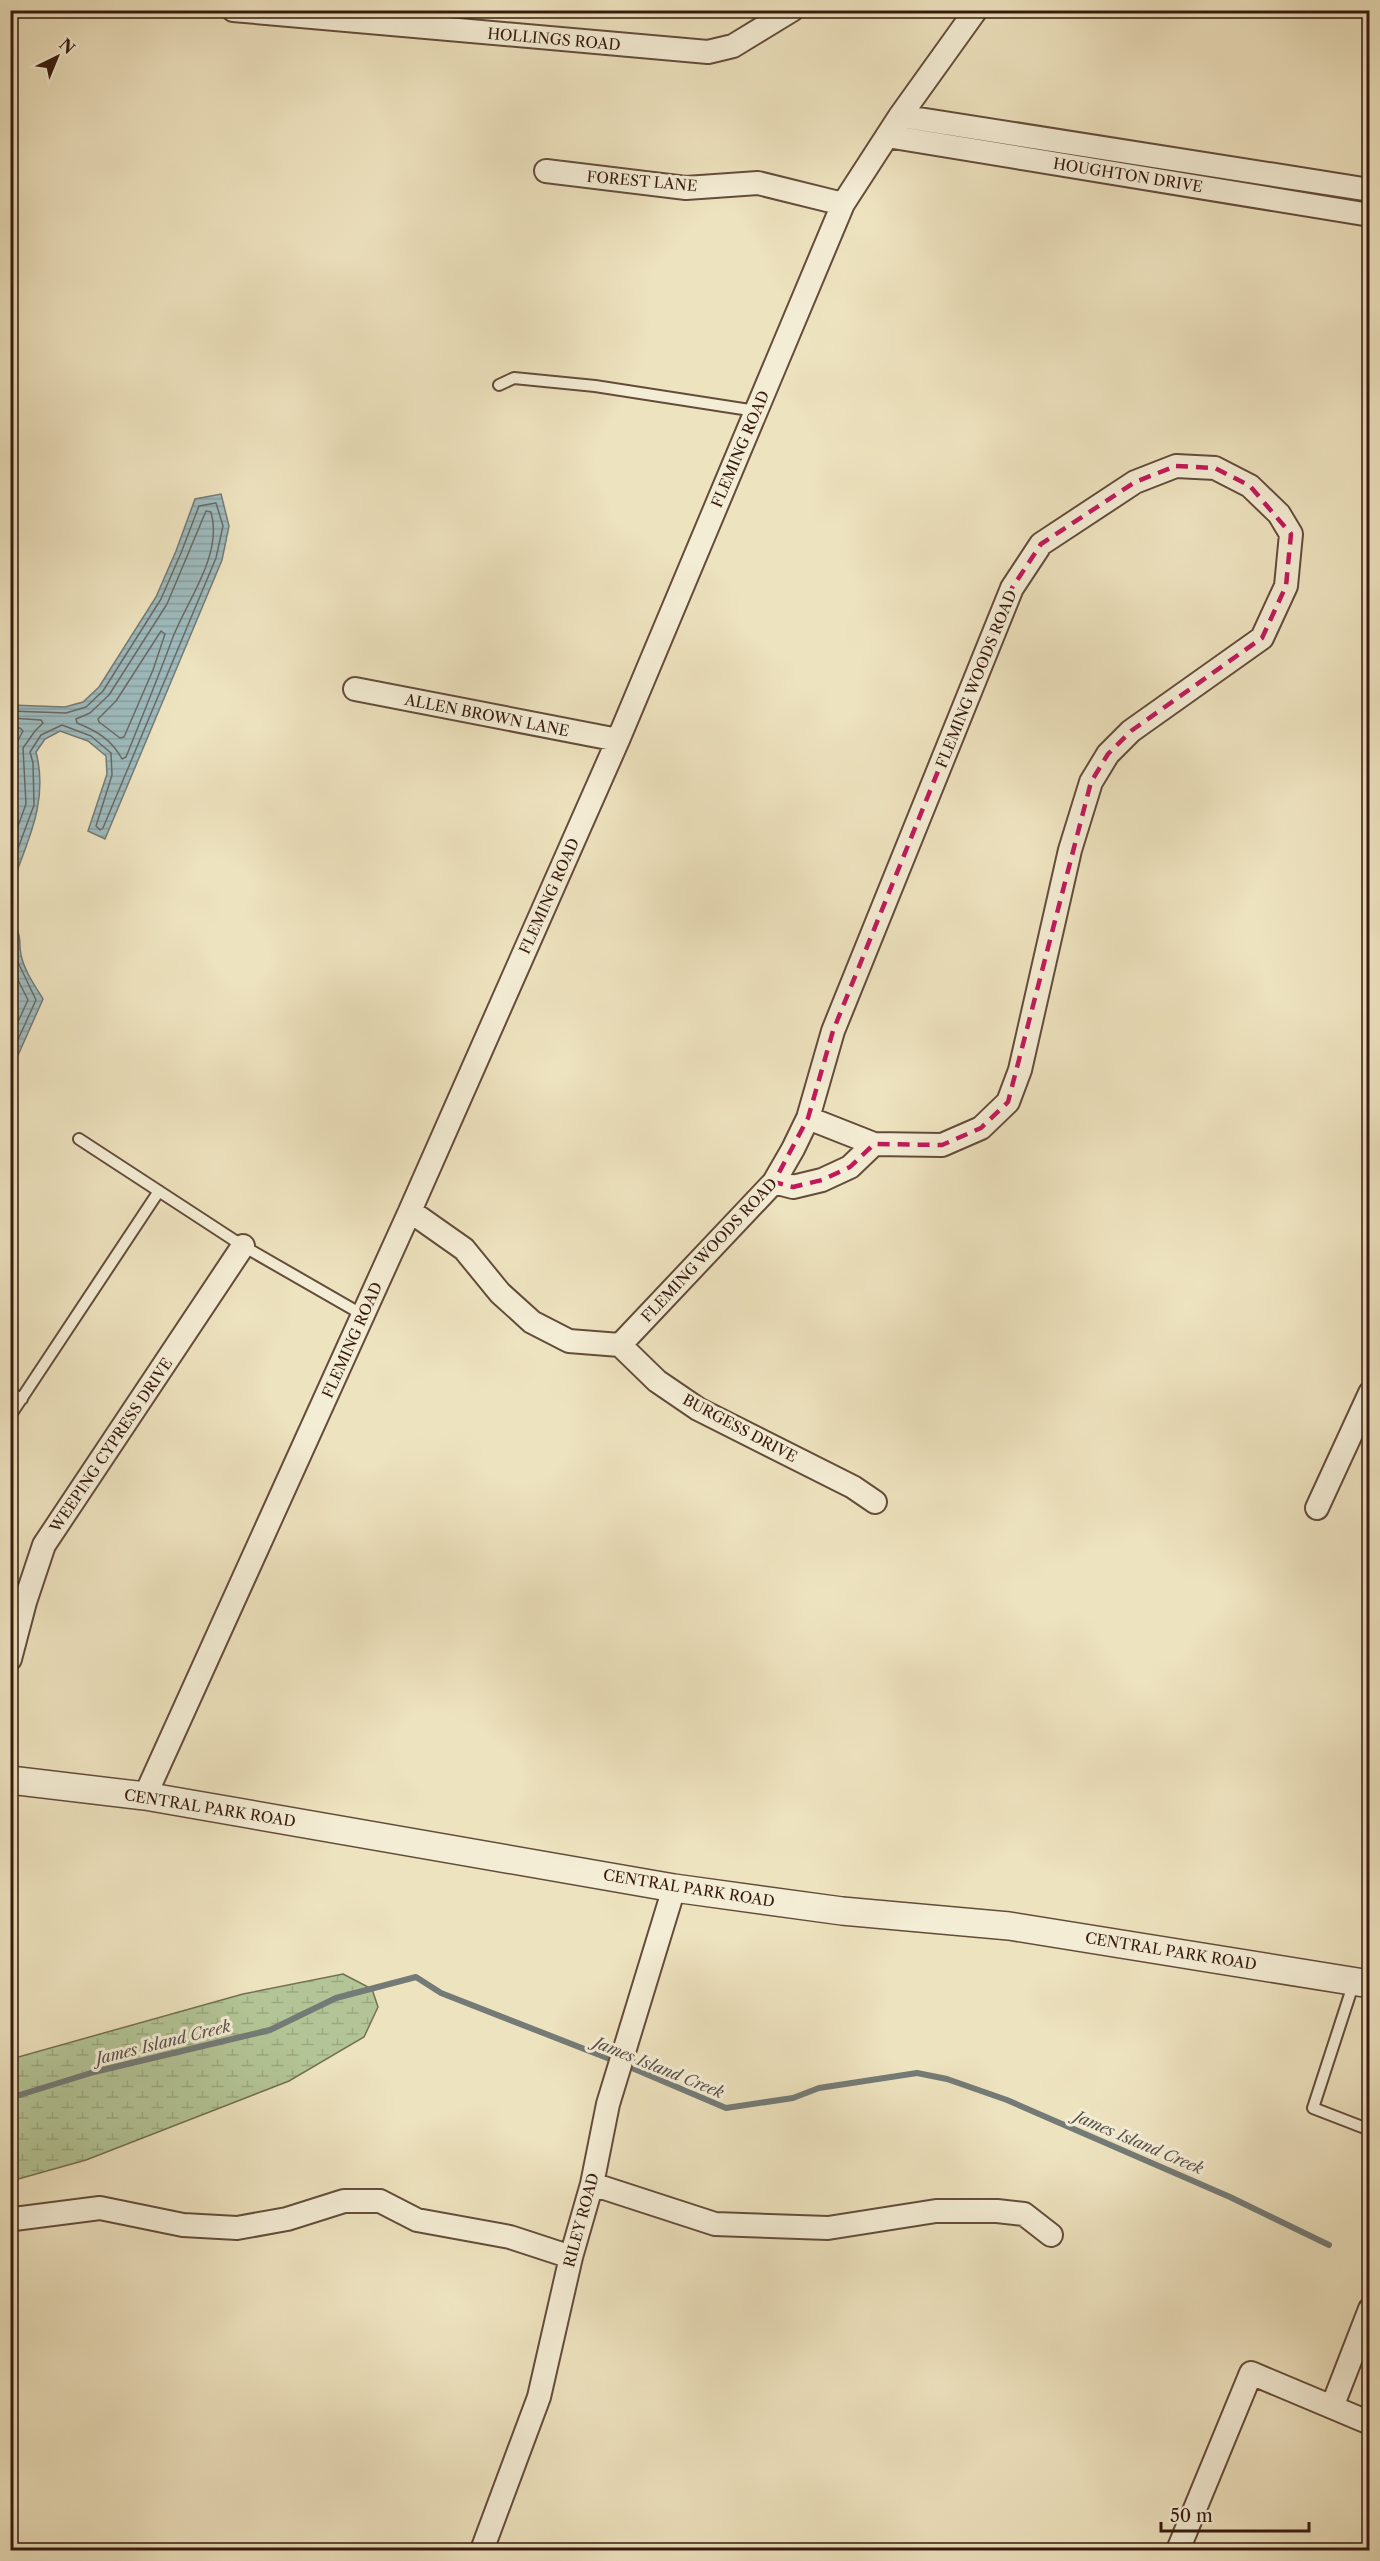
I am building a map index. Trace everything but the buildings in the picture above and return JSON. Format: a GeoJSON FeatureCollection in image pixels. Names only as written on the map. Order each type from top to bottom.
{"type":"FeatureCollection","features":[{"type":"Feature","properties":{"kind":"street","name":"HOLLINGS ROAD"},"geometry":{"type":"LineString","coordinates":[[233,10],[391,17],[708,52],[733,46],[792,10]]}},
{"type":"Feature","properties":{"kind":"street","name":"FLEMING ROAD"},"geometry":{"type":"LineString","coordinates":[[145,1796],[410,1211],[618,740],[843,204],[900,116],[976,10]]}},
{"type":"Feature","properties":{"kind":"street","name":"HOUGHTON DRIVE"},"geometry":{"type":"LineString","coordinates":[[900,116],[1370,190]]}},
{"type":"Feature","properties":{"kind":"street","name":"HOUGHTON DRIVE"},"geometry":{"type":"LineString","coordinates":[[887,136],[1370,215]]}},
{"type":"Feature","properties":{"kind":"street","name":"FOREST LANE"},"geometry":{"type":"LineString","coordinates":[[546,171],[686,188],[759,183],[843,204]]}},
{"type":"Feature","properties":{"kind":"street","name":"FLEMING WOODS ROAD"},"geometry":{"type":"LineString","coordinates":[[620,1345],[774,1182],[808,1118],[833,1031],[998,621],[1012,588],[1041,544],[1135,482],[1176,466],[1215,468],[1250,486],[1279,514],[1291,534],[1286,586],[1262,638],[1131,731],[1108,754],[1091,782],[1070,850],[1020,1070],[1008,1102],[981,1128],[942,1145],[874,1144],[808,1118]]}},
{"type":"Feature","properties":{"kind":"street","name":"ALLEN BROWN LANE"},"geometry":{"type":"LineString","coordinates":[[355,689],[618,740]]}},
{"type":"Feature","properties":{"kind":"street"},"geometry":{"type":"LineString","coordinates":[[774,1182],[793,1187],[822,1180],[850,1167],[874,1144]]}},
{"type":"Feature","properties":{"kind":"street"},"geometry":{"type":"LineString","coordinates":[[410,1211],[464,1249],[500,1293],[532,1322],[569,1341],[620,1345]]}},
{"type":"Feature","properties":{"kind":"street","name":"WEEPING CYPRESS DRIVE"},"geometry":{"type":"LineString","coordinates":[[10,1659],[25,1602],[44,1545],[243,1246]]}},
{"type":"Feature","properties":{"kind":"street","name":"BURGESS DRIVE"},"geometry":{"type":"LineString","coordinates":[[620,1345],[657,1381],[698,1409],[853,1487],[875,1502]]}},
{"type":"Feature","properties":{"kind":"street"},"geometry":{"type":"LineString","coordinates":[[1317,1508],[1370,1393]]}},
{"type":"Feature","properties":{"kind":"street","name":"CENTRAL PARK ROAD"},"geometry":{"type":"LineString","coordinates":[[10,1780],[145,1796],[674,1888],[842,1911],[1009,1926],[1362,1983]]}},
{"type":"Feature","properties":{"kind":"street","name":"RILEY ROAD"},"geometry":{"type":"LineString","coordinates":[[482,2550],[539,2397],[571,2257],[592,2184],[608,2104],[674,1888]]}},
{"type":"Feature","properties":{"kind":"street"},"geometry":{"type":"LineString","coordinates":[[592,2184],[715,2224],[828,2228],[936,2211],[997,2211],[1024,2214],[1051,2235]]}},
{"type":"Feature","properties":{"kind":"street"},"geometry":{"type":"LineString","coordinates":[[14,2219],[100,2208],[183,2225],[237,2228],[287,2219],[344,2201],[380,2201],[417,2220],[510,2237],[571,2257]]}},
{"type":"Feature","properties":{"kind":"street"},"geometry":{"type":"LineString","coordinates":[[1332,2407],[1368,2315]]}},
{"type":"Feature","properties":{"kind":"street"},"geometry":{"type":"LineString","coordinates":[[1178,2550],[1251,2373],[1370,2422]]}},
{"type":"Feature","properties":{"kind":"lane"},"geometry":{"type":"LineString","coordinates":[[1015,157],[1018,134]]}},
{"type":"Feature","properties":{"kind":"lane"},"geometry":{"type":"LineString","coordinates":[[1209,189],[1214,165]]}},
{"type":"Feature","properties":{"kind":"lane"},"geometry":{"type":"LineString","coordinates":[[499,385],[514,378],[595,386],[756,411]]}},
{"type":"Feature","properties":{"kind":"lane"},"geometry":{"type":"LineString","coordinates":[[80,1139],[243,1246],[363,1315]]}},
{"type":"Feature","properties":{"kind":"lane"},"geometry":{"type":"LineString","coordinates":[[10,1416],[159,1191]]}},
{"type":"Feature","properties":{"kind":"lane"},"geometry":{"type":"LineString","coordinates":[[10,1393],[22,1399]]}},
{"type":"Feature","properties":{"kind":"lane"},"geometry":{"type":"LineString","coordinates":[[1362,1983],[1312,2108],[1370,2130]]}},
{"type":"Feature","properties":{"kind":"highlighted area"},"geometry":{"type":"Polygon","coordinates":[[[1176,466],[1215,468],[1250,486],[1291,534],[1286,586],[1262,638],[1131,731],[1108,754],[1091,782],[1008,1102],[981,1128],[942,1145],[874,1144],[850,1167],[822,1180],[793,1187],[774,1182],[808,1118],[833,1031],[1012,588],[1041,544],[1135,482],[1176,466]]]}},
{"type":"Feature","properties":{"kind":"green space"},"geometry":{"type":"Polygon","coordinates":[[[343,1974],[372,1989],[378,2007],[364,2037],[289,2081],[86,2160],[11,2181],[11,2059],[243,1994],[343,1974]]]}},
{"type":"Feature","properties":{"kind":"water"},"geometry":{"type":"Polygon","coordinates":[[[221,494],[229,526],[222,560],[105,839],[88,831],[107,774],[106,756],[88,741],[60,731],[45,739],[36,752],[40,788],[38,805],[11,887],[11,705],[65,707],[83,702],[99,687],[156,597],[195,499],[221,494]]]}},
{"type":"Feature","properties":{"kind":"water"},"geometry":{"type":"Polygon","coordinates":[[[13,922],[19,936],[25,966],[43,999],[11,1071],[10,923],[13,922]]]}},
{"type":"Feature","properties":{"kind":"waterway","name":"James Island Creek"},"geometry":{"type":"LineString","coordinates":[[10,2098],[94,2072],[270,2030],[336,1998],[416,1977],[441,1993],[615,2061]]}},
{"type":"Feature","properties":{"kind":"waterway","name":"James Island Creek"},"geometry":{"type":"LineString","coordinates":[[625,2065],[726,2108],[793,2098],[819,2088],[917,2073],[947,2079],[1007,2100],[1230,2197],[1329,2245]]}}]}
